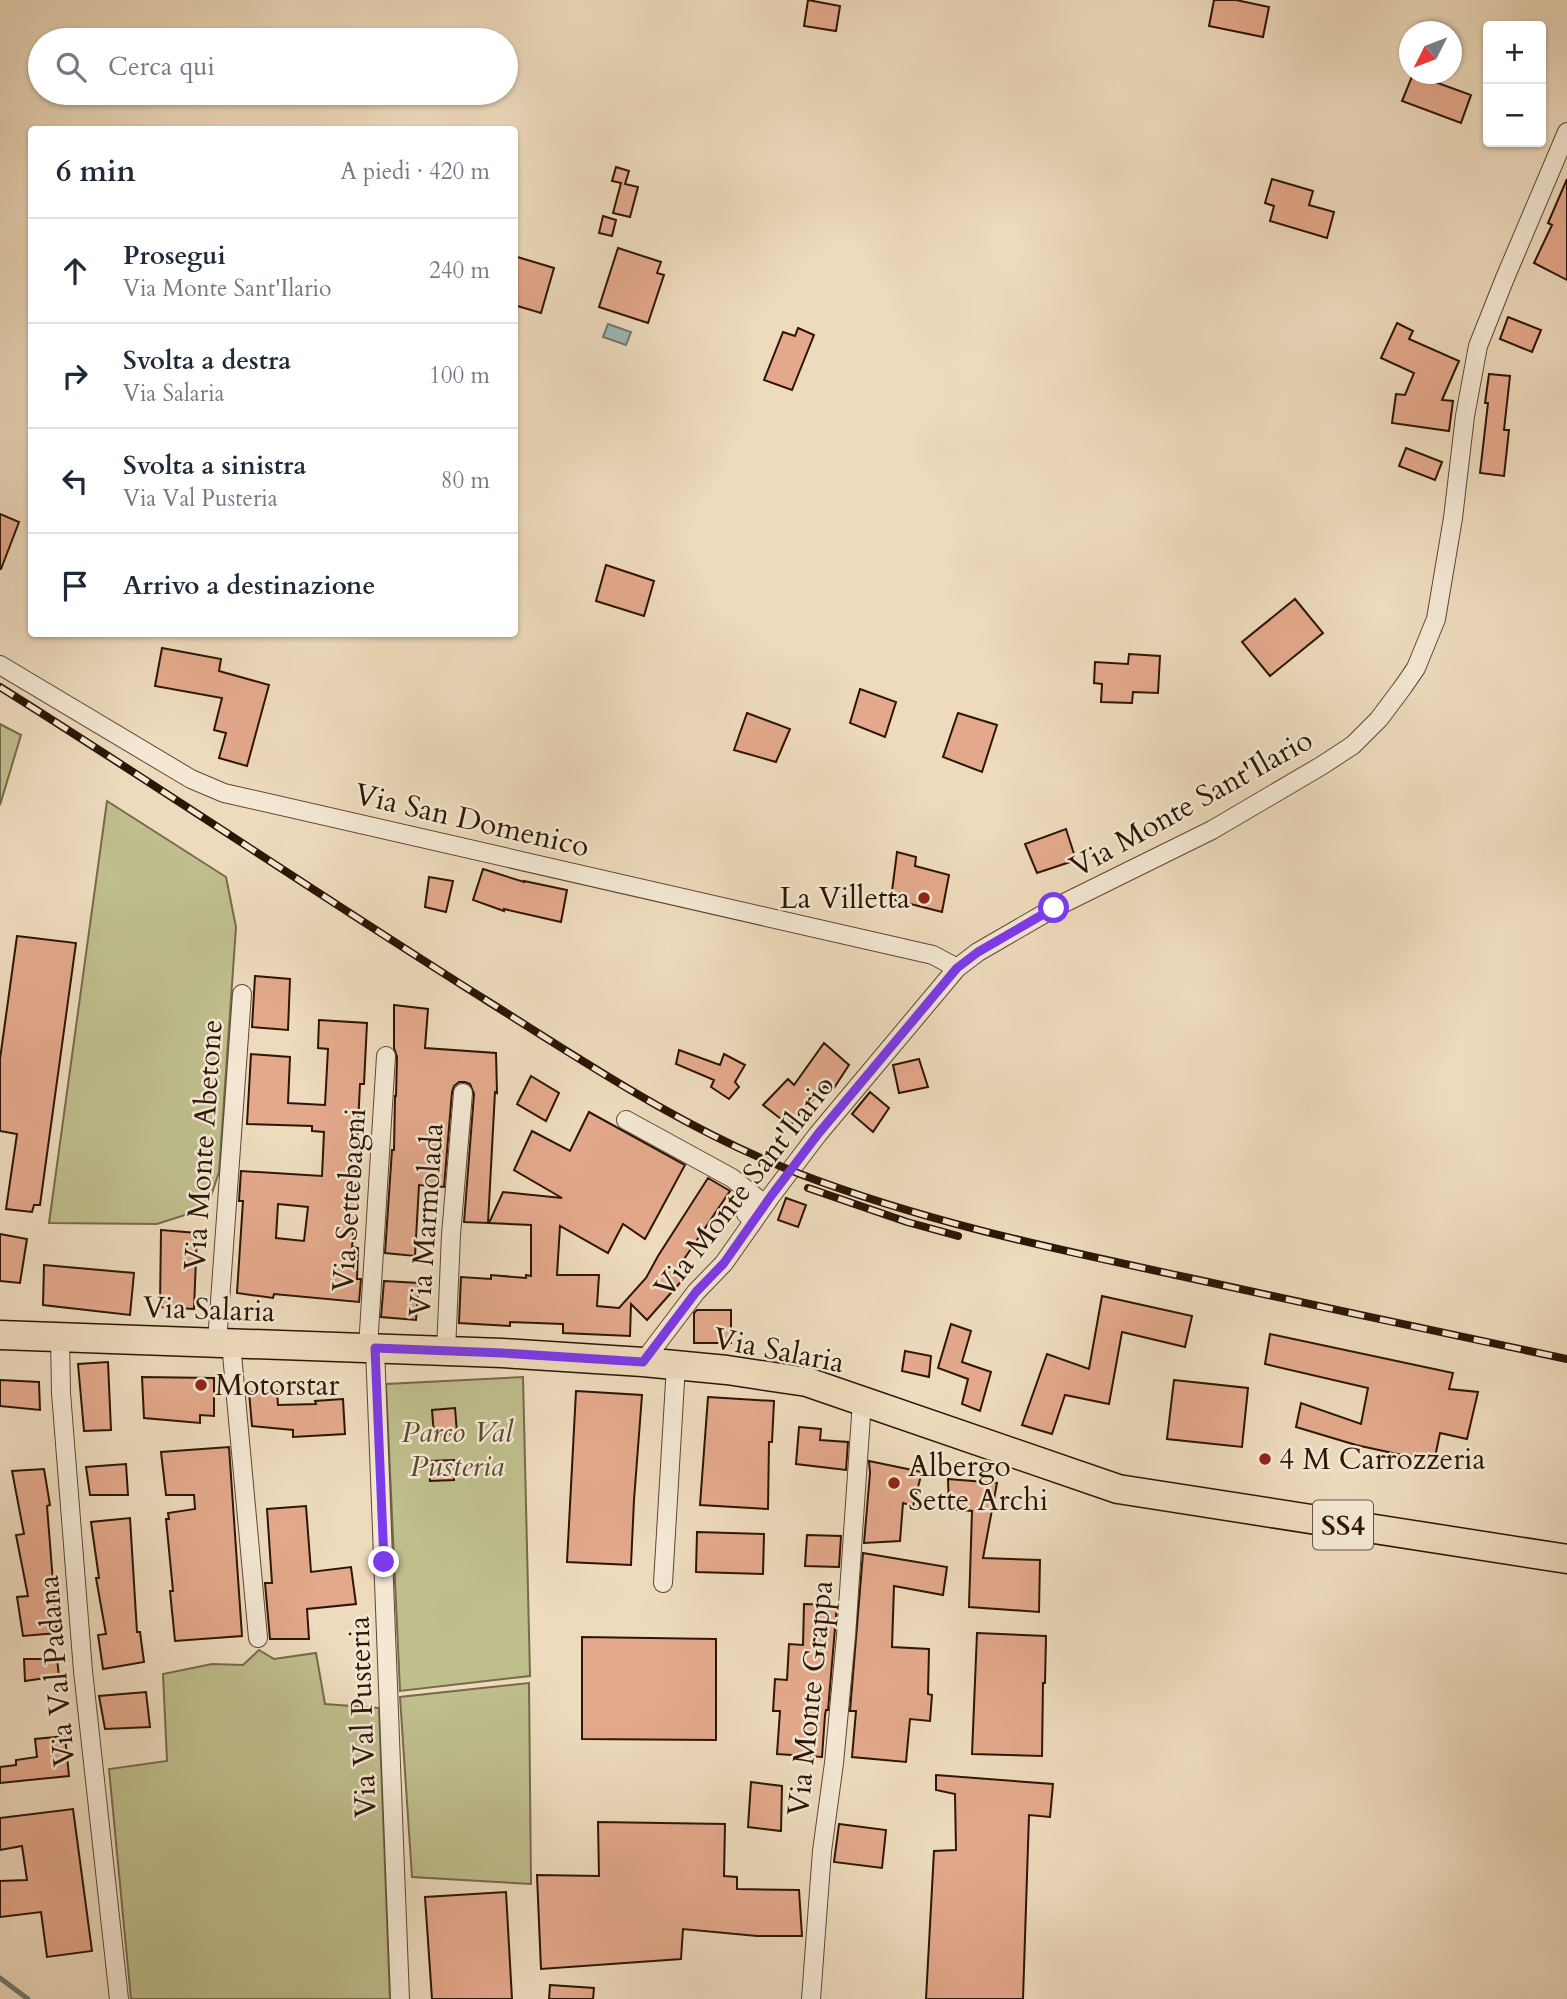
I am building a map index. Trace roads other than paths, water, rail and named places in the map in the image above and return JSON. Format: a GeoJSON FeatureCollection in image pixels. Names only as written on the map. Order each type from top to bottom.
{"type":"FeatureCollection","features":[{"type":"Feature","properties":{"kind":"main road","name":"Via Salaria"},"geometry":{"type":"LineString","coordinates":[[0,1335],[446,1351],[643,1362],[727,1370],[807,1382],[1118,1489],[1567,1559]]}},
{"type":"Feature","properties":{"kind":"street","name":"Via Monte Sant'Ilario"},"geometry":{"type":"LineString","coordinates":[[643,1362],[696,1292],[724,1263],[818,1134],[957,968],[978,952],[1054,908],[1212,830],[1321,766],[1353,744],[1379,719],[1416,668],[1436,620],[1453,518],[1465,416],[1478,346],[1504,278],[1567,132]]}},
{"type":"Feature","properties":{"kind":"street","name":"Via San Domenico"},"geometry":{"type":"LineString","coordinates":[[0,665],[191,779],[234,796],[933,955],[957,968]]}},
{"type":"Feature","properties":{"kind":"street","name":"Via Monte Abetone"},"geometry":{"type":"LineString","coordinates":[[242,994],[224,1343],[258,1638]]}},
{"type":"Feature","properties":{"kind":"street","name":"Via Settebagni"},"geometry":{"type":"LineString","coordinates":[[372,1348],[386,1056]]}},
{"type":"Feature","properties":{"kind":"street","name":"Via Marmolada"},"geometry":{"type":"LineString","coordinates":[[446,1351],[451,1235],[463,1093]]}},
{"type":"Feature","properties":{"kind":"street"},"geometry":{"type":"LineString","coordinates":[[626,1121],[732,1178],[758,1198],[710,1264],[711,1276]]}},
{"type":"Feature","properties":{"kind":"street","name":"Via Val Padana"},"geometry":{"type":"LineString","coordinates":[[60,1337],[61,1394],[83,1671],[119,1999]]}},
{"type":"Feature","properties":{"kind":"street","name":"Via Val Pusteria"},"geometry":{"type":"LineString","coordinates":[[372,1348],[400,1999]]}},
{"type":"Feature","properties":{"kind":"street"},"geometry":{"type":"LineString","coordinates":[[663,1583],[676,1365]]}},
{"type":"Feature","properties":{"kind":"street","name":"Via Monte Grappa"},"geometry":{"type":"LineString","coordinates":[[811,1999],[822,1851],[834,1763],[846,1636],[862,1401]]}},
{"type":"Feature","properties":{"kind":"water"},"geometry":{"type":"Polygon","coordinates":[[[608,324],[631,332],[626,345],[603,337],[608,324]]]}},
{"type":"Feature","properties":{"kind":"waterway"},"geometry":{"type":"LineString","coordinates":[[0,1978],[28,1999]]}},
{"type":"Feature","properties":{"kind":"railway"},"geometry":{"type":"LineString","coordinates":[[0,687],[602,1073],[679,1118],[759,1157],[847,1191],[991,1233],[1136,1267],[1567,1359]]}},
{"type":"Feature","properties":{"kind":"railway"},"geometry":{"type":"LineString","coordinates":[[808,1188],[907,1222],[958,1236]]}},
{"type":"Feature","properties":{"kind":"place","name":"La Villetta"},"geometry":{"type":"Point","coordinates":[924,898]}},
{"type":"Feature","properties":{"kind":"place","name":"Motorstar"},"geometry":{"type":"Point","coordinates":[201,1385]}},
{"type":"Feature","properties":{"kind":"place","name":"4 M Carrozzeria"},"geometry":{"type":"Point","coordinates":[1265,1459]}},
{"type":"Feature","properties":{"kind":"place","name":"Albergo Sette Archi"},"geometry":{"type":"Point","coordinates":[894,1483]}},
{"type":"Feature","properties":{"kind":"park label","name":"Parco Val Pusteria"},"geometry":{"type":"Point","coordinates":[457,1449]}}]}
